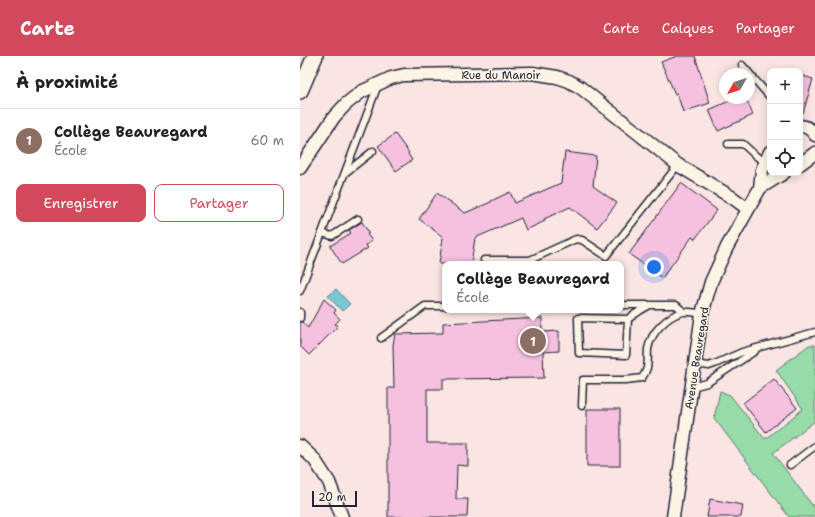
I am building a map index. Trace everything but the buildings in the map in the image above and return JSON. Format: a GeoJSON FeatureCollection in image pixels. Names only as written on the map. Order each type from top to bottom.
{"type":"FeatureCollection","features":[{"type":"Feature","properties":{"kind":"street"},"geometry":{"type":"LineString","coordinates":[[301,87],[315,56]]}},
{"type":"Feature","properties":{"kind":"street","name":"Rue du Manoir"},"geometry":{"type":"LineString","coordinates":[[300,168],[334,117],[346,104],[361,92],[391,78],[404,75],[544,74],[569,81],[581,88],[678,165],[733,198],[748,209]]}},
{"type":"Feature","properties":{"kind":"street"},"geometry":{"type":"LineString","coordinates":[[803,126],[812,130],[815,135]]}},
{"type":"Feature","properties":{"kind":"street"},"geometry":{"type":"LineString","coordinates":[[803,162],[815,153]]}},
{"type":"Feature","properties":{"kind":"street","name":"Avenue Beauregard"},"geometry":{"type":"LineString","coordinates":[[673,517],[702,314],[711,282],[727,247],[760,188],[762,170],[767,159]]}},
{"type":"Feature","properties":{"kind":"street","name":"Avenue Beauregard"},"geometry":{"type":"LineString","coordinates":[[760,188],[779,176]]}},
{"type":"Feature","properties":{"kind":"street"},"geometry":{"type":"LineString","coordinates":[[300,446],[314,459],[329,482],[342,517]]}},
{"type":"Feature","properties":{"kind":"lane"},"geometry":{"type":"LineString","coordinates":[[742,65],[767,94]]}},
{"type":"Feature","properties":{"kind":"lane"},"geometry":{"type":"LineString","coordinates":[[300,291],[379,83]]}},
{"type":"Feature","properties":{"kind":"lane"},"geometry":{"type":"LineString","coordinates":[[728,144],[743,144],[756,156],[767,157]]}},
{"type":"Feature","properties":{"kind":"lane"},"geometry":{"type":"LineString","coordinates":[[344,174],[373,151]]}},
{"type":"Feature","properties":{"kind":"lane"},"geometry":{"type":"LineString","coordinates":[[484,260],[530,260],[576,239],[582,240],[606,256],[678,165]]}},
{"type":"Feature","properties":{"kind":"lane"},"geometry":{"type":"LineString","coordinates":[[322,233],[332,236],[358,219]]}},
{"type":"Feature","properties":{"kind":"lane"},"geometry":{"type":"LineString","coordinates":[[624,305],[676,305],[684,312]]}},
{"type":"Feature","properties":{"kind":"lane"},"geometry":{"type":"LineString","coordinates":[[628,319],[626,356],[579,353],[578,318],[628,319],[650,305]]}},
{"type":"Feature","properties":{"kind":"lane"},"geometry":{"type":"LineString","coordinates":[[381,338],[425,306],[442,306]]}},
{"type":"Feature","properties":{"kind":"lane"},"geometry":{"type":"LineString","coordinates":[[300,312],[300,318]]}},
{"type":"Feature","properties":{"kind":"lane"},"geometry":{"type":"LineString","coordinates":[[582,406],[583,380],[626,380],[642,378],[647,371],[648,348],[651,338],[657,329],[668,320],[684,312],[702,314]]}},
{"type":"Feature","properties":{"kind":"lane"},"geometry":{"type":"LineString","coordinates":[[695,364],[709,366],[717,364],[742,352],[758,349],[773,343],[815,332]]}},
{"type":"Feature","properties":{"kind":"lane"},"geometry":{"type":"LineString","coordinates":[[692,387],[707,383],[758,349]]}},
{"type":"Feature","properties":{"kind":"lane"},"geometry":{"type":"LineString","coordinates":[[790,465],[815,446]]}},
{"type":"Feature","properties":{"kind":"green space"},"geometry":{"type":"Polygon","coordinates":[[[809,345],[815,345],[815,421],[773,453],[815,509],[815,517],[789,517],[714,418],[720,391],[730,395],[765,439],[803,409],[776,370],[809,345]]]}},
{"type":"Feature","properties":{"kind":"water"},"geometry":{"type":"Polygon","coordinates":[[[336,289],[350,304],[342,311],[328,296],[336,289]]]}},
{"type":"Feature","properties":{"kind":"place","name":"Collège Beauregard"},"geometry":{"type":"Point","coordinates":[533,341]}}]}
